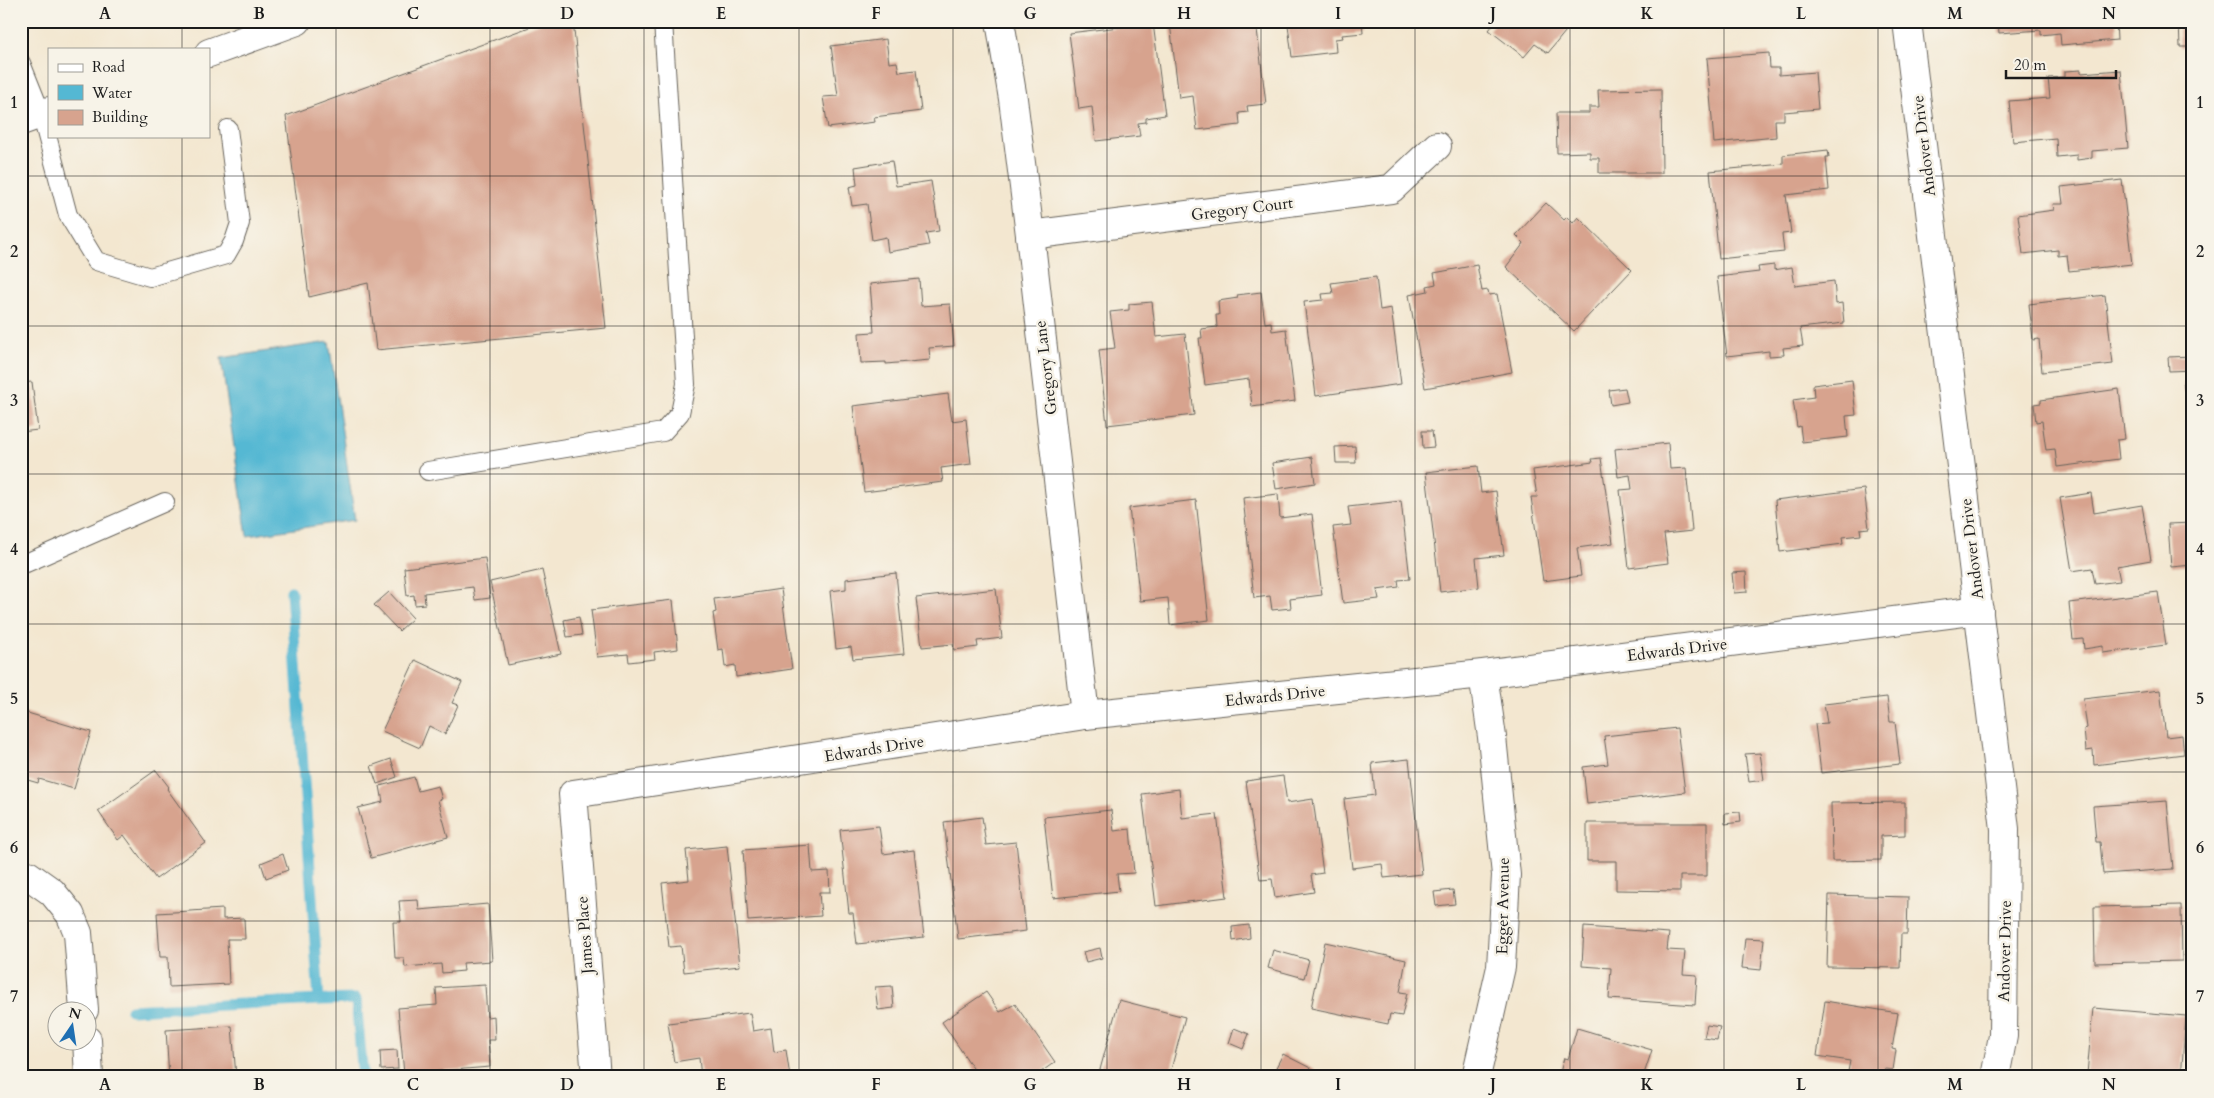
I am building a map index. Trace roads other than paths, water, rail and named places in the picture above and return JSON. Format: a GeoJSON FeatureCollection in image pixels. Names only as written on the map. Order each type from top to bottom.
{"type":"FeatureCollection","features":[{"type":"Feature","properties":{"kind":"street"},"geometry":{"type":"LineString","coordinates":[[210,53],[297,21]]}},
{"type":"Feature","properties":{"kind":"street","name":"Gregory Lane"},"geometry":{"type":"LineString","coordinates":[[1000,21],[1013,99],[1030,235],[1085,715]]}},
{"type":"Feature","properties":{"kind":"street","name":"Andover Drive"},"geometry":{"type":"LineString","coordinates":[[1907,21],[2006,829],[2003,1036],[1996,1077]]}},
{"type":"Feature","properties":{"kind":"street","name":"Gregory Court"},"geometry":{"type":"LineString","coordinates":[[1030,235],[1391,189],[1437,146]]}},
{"type":"Feature","properties":{"kind":"street","name":"Edwards Drive"},"geometry":{"type":"LineString","coordinates":[[573,794],[1085,715],[1483,674],[1979,610]]}},
{"type":"Feature","properties":{"kind":"street","name":"Egger Avenue"},"geometry":{"type":"LineString","coordinates":[[1476,1077],[1501,967],[1506,875],[1492,737],[1483,674]]}},
{"type":"Feature","properties":{"kind":"street","name":"James Place"},"geometry":{"type":"LineString","coordinates":[[573,794],[596,1077]]}},
{"type":"Feature","properties":{"kind":"street"},"geometry":{"type":"LineString","coordinates":[[21,874],[28,875],[52,892],[70,914],[78,933],[83,1000]]}},
{"type":"Feature","properties":{"kind":"street"},"geometry":{"type":"LineString","coordinates":[[88,1050],[89,1077]]}},
{"type":"Feature","properties":{"kind":"lane"},"geometry":{"type":"LineString","coordinates":[[428,471],[663,432],[680,413],[686,384],[663,21]]}},
{"type":"Feature","properties":{"kind":"lane"},"geometry":{"type":"LineString","coordinates":[[21,63],[68,215],[96,261],[150,277],[226,254],[234,241],[240,223],[228,129]]}},
{"type":"Feature","properties":{"kind":"lane"},"geometry":{"type":"LineString","coordinates":[[21,564],[165,502]]}},
{"type":"Feature","properties":{"kind":"water"},"geometry":{"type":"Polygon","coordinates":[[[329,342],[355,520],[247,536],[221,358],[329,342]]]}},
{"type":"Feature","properties":{"kind":"waterway"},"geometry":{"type":"LineString","coordinates":[[291,591],[319,1000],[356,999],[363,1077]]}},
{"type":"Feature","properties":{"kind":"waterway"},"geometry":{"type":"LineString","coordinates":[[131,1010],[319,1000]]}}]}
